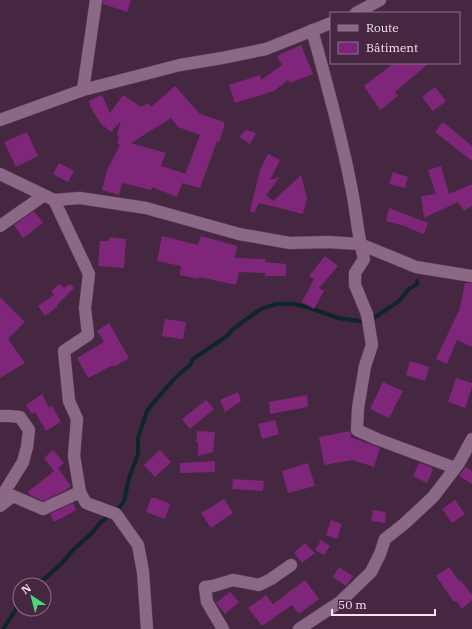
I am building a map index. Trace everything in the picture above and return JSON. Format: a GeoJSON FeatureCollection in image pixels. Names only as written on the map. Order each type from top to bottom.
{"type":"FeatureCollection","features":[{"type":"Feature","properties":{"kind":"street"},"geometry":{"type":"LineString","coordinates":[[83,90],[96,0]]}},
{"type":"Feature","properties":{"kind":"street"},"geometry":{"type":"LineString","coordinates":[[358,12],[380,0]]}},
{"type":"Feature","properties":{"kind":"street"},"geometry":{"type":"LineString","coordinates":[[0,120],[83,90],[180,65],[266,49],[330,23]]}},
{"type":"Feature","properties":{"kind":"street"},"geometry":{"type":"LineString","coordinates":[[312,30],[331,99],[351,182],[360,244],[364,259],[355,272],[355,286],[367,314],[372,344],[364,373],[358,408],[357,430],[455,468]]}},
{"type":"Feature","properties":{"kind":"street"},"geometry":{"type":"LineString","coordinates":[[0,174],[49,198],[80,198],[146,208],[239,234],[290,243],[327,242],[360,244],[416,267],[472,276]]}},
{"type":"Feature","properties":{"kind":"street"},"geometry":{"type":"LineString","coordinates":[[0,226],[49,198]]}},
{"type":"Feature","properties":{"kind":"street"},"geometry":{"type":"LineString","coordinates":[[49,198],[89,274],[85,308],[88,335],[64,351],[69,401],[77,420],[74,456],[80,492],[86,503],[116,514],[138,545],[143,572],[147,629]]}},
{"type":"Feature","properties":{"kind":"street"},"geometry":{"type":"LineString","coordinates":[[0,416],[20,418],[29,430],[23,462],[0,499]]}},
{"type":"Feature","properties":{"kind":"street"},"geometry":{"type":"LineString","coordinates":[[299,629],[340,602],[370,572],[380,554],[385,539],[404,524],[433,497],[455,468],[472,439]]}},
{"type":"Feature","properties":{"kind":"street"},"geometry":{"type":"LineString","coordinates":[[0,506],[13,496],[43,509],[80,492]]}},
{"type":"Feature","properties":{"kind":"street"},"geometry":{"type":"LineString","coordinates":[[223,629],[207,602],[205,586],[213,586],[233,580],[259,585],[271,579],[290,565]]}},
{"type":"Feature","properties":{"kind":"building"},"geometry":{"type":"Polygon","coordinates":[[[103,0],[131,0],[127,12],[103,4],[103,0]]]}},
{"type":"Feature","properties":{"kind":"building"},"geometry":{"type":"Polygon","coordinates":[[[301,45],[313,74],[290,83],[288,80],[274,91],[235,103],[229,85],[260,75],[261,80],[282,65],[277,56],[301,45]]]}},
{"type":"Feature","properties":{"kind":"building"},"geometry":{"type":"Polygon","coordinates":[[[393,64],[428,64],[395,92],[398,96],[380,110],[364,86],[393,64]]]}},
{"type":"Feature","properties":{"kind":"building"},"geometry":{"type":"Polygon","coordinates":[[[175,86],[200,114],[224,122],[224,127],[219,142],[217,141],[200,188],[182,183],[177,197],[152,187],[151,190],[122,183],[119,195],[102,190],[107,170],[120,145],[117,144],[119,137],[117,135],[121,121],[111,132],[101,124],[91,108],[89,101],[102,95],[110,113],[123,95],[141,107],[148,103],[151,107],[175,86]],[[171,118],[131,143],[166,153],[161,166],[185,174],[200,135],[178,127],[171,118]]]}},
{"type":"Feature","properties":{"kind":"building"},"geometry":{"type":"Polygon","coordinates":[[[435,87],[446,101],[433,111],[422,97],[435,87]]]}},
{"type":"Feature","properties":{"kind":"building"},"geometry":{"type":"Polygon","coordinates":[[[443,122],[472,146],[472,161],[435,132],[443,122]]]}},
{"type":"Feature","properties":{"kind":"building"},"geometry":{"type":"Polygon","coordinates":[[[246,130],[256,133],[250,144],[239,137],[246,130]]]}},
{"type":"Feature","properties":{"kind":"building"},"geometry":{"type":"Polygon","coordinates":[[[27,132],[38,156],[16,167],[4,142],[27,132]]]}},
{"type":"Feature","properties":{"kind":"building"},"geometry":{"type":"Polygon","coordinates":[[[268,154],[280,160],[270,180],[280,177],[266,195],[273,201],[301,175],[307,198],[303,214],[259,203],[254,213],[250,211],[260,170],[268,154]]]}},
{"type":"Feature","properties":{"kind":"building"},"geometry":{"type":"Polygon","coordinates":[[[59,163],[74,171],[68,182],[53,174],[59,163]]]}},
{"type":"Feature","properties":{"kind":"building"},"geometry":{"type":"Polygon","coordinates":[[[441,166],[449,194],[472,184],[472,206],[464,211],[458,202],[424,218],[421,196],[436,194],[428,170],[441,166]]]}},
{"type":"Feature","properties":{"kind":"building"},"geometry":{"type":"Polygon","coordinates":[[[393,172],[408,177],[405,188],[389,184],[393,172]]]}},
{"type":"Feature","properties":{"kind":"building"},"geometry":{"type":"Polygon","coordinates":[[[389,208],[428,223],[424,234],[408,227],[386,221],[389,208]]]}},
{"type":"Feature","properties":{"kind":"building"},"geometry":{"type":"Polygon","coordinates":[[[34,211],[43,223],[23,238],[14,225],[34,211]]]}},
{"type":"Feature","properties":{"kind":"building"},"geometry":{"type":"Polygon","coordinates":[[[162,236],[198,245],[201,236],[237,246],[235,258],[265,259],[265,262],[286,264],[286,276],[265,276],[265,273],[239,272],[236,285],[199,277],[199,279],[180,275],[181,266],[157,261],[162,236]]]}},
{"type":"Feature","properties":{"kind":"building"},"geometry":{"type":"Polygon","coordinates":[[[109,237],[126,239],[124,268],[98,266],[100,241],[109,241],[109,237]]]}},
{"type":"Feature","properties":{"kind":"building"},"geometry":{"type":"Polygon","coordinates":[[[325,256],[338,266],[319,288],[324,291],[314,309],[302,302],[314,279],[309,276],[325,256]]]}},
{"type":"Feature","properties":{"kind":"building"},"geometry":{"type":"Polygon","coordinates":[[[465,283],[472,283],[472,347],[457,340],[447,364],[436,359],[460,308],[465,283]]]}},
{"type":"Feature","properties":{"kind":"building"},"geometry":{"type":"Polygon","coordinates":[[[60,284],[64,288],[70,284],[74,288],[57,305],[58,306],[45,316],[38,306],[54,295],[51,291],[60,284]]]}},
{"type":"Feature","properties":{"kind":"building"},"geometry":{"type":"Polygon","coordinates":[[[0,297],[25,322],[8,339],[25,363],[0,378],[0,297]]]}},
{"type":"Feature","properties":{"kind":"building"},"geometry":{"type":"Polygon","coordinates":[[[165,319],[186,322],[183,339],[162,336],[165,319]]]}},
{"type":"Feature","properties":{"kind":"building"},"geometry":{"type":"Polygon","coordinates":[[[109,323],[129,358],[114,367],[113,365],[88,378],[77,358],[104,342],[97,331],[109,323]]]}},
{"type":"Feature","properties":{"kind":"building"},"geometry":{"type":"Polygon","coordinates":[[[410,361],[429,367],[425,381],[406,375],[410,361]]]}},
{"type":"Feature","properties":{"kind":"building"},"geometry":{"type":"Polygon","coordinates":[[[456,378],[472,383],[465,408],[448,402],[456,378]]]}},
{"type":"Feature","properties":{"kind":"building"},"geometry":{"type":"Polygon","coordinates":[[[383,382],[403,391],[389,418],[370,409],[383,382]]]}},
{"type":"Feature","properties":{"kind":"building"},"geometry":{"type":"Polygon","coordinates":[[[238,392],[241,401],[225,412],[220,400],[238,392]]]}},
{"type":"Feature","properties":{"kind":"building"},"geometry":{"type":"Polygon","coordinates":[[[42,394],[49,408],[52,406],[61,422],[46,431],[35,412],[32,414],[26,405],[42,394]]]}},
{"type":"Feature","properties":{"kind":"building"},"geometry":{"type":"Polygon","coordinates":[[[307,395],[308,407],[270,414],[269,402],[307,395]]]}},
{"type":"Feature","properties":{"kind":"building"},"geometry":{"type":"Polygon","coordinates":[[[206,400],[214,409],[190,429],[182,419],[206,400]]]}},
{"type":"Feature","properties":{"kind":"building"},"geometry":{"type":"Polygon","coordinates":[[[275,420],[279,434],[262,439],[258,424],[275,420]]]}},
{"type":"Feature","properties":{"kind":"building"},"geometry":{"type":"Polygon","coordinates":[[[197,431],[215,432],[213,452],[198,456],[198,442],[196,442],[197,431]]]}},
{"type":"Feature","properties":{"kind":"building"},"geometry":{"type":"Polygon","coordinates":[[[350,431],[350,437],[380,448],[374,467],[353,460],[324,465],[319,437],[350,431]]]}},
{"type":"Feature","properties":{"kind":"building"},"geometry":{"type":"Polygon","coordinates":[[[53,450],[64,463],[58,468],[71,486],[43,501],[30,495],[28,492],[54,471],[44,458],[53,450]]]}},
{"type":"Feature","properties":{"kind":"building"},"geometry":{"type":"Polygon","coordinates":[[[160,450],[171,462],[155,477],[144,465],[160,450]]]}},
{"type":"Feature","properties":{"kind":"building"},"geometry":{"type":"Polygon","coordinates":[[[215,461],[215,472],[180,473],[180,463],[215,461]]]}},
{"type":"Feature","properties":{"kind":"building"},"geometry":{"type":"Polygon","coordinates":[[[308,463],[315,486],[288,493],[282,471],[308,463]]]}},
{"type":"Feature","properties":{"kind":"building"},"geometry":{"type":"Polygon","coordinates":[[[419,463],[431,467],[433,470],[427,483],[413,476],[419,463]]]}},
{"type":"Feature","properties":{"kind":"building"},"geometry":{"type":"Polygon","coordinates":[[[466,467],[472,471],[472,484],[459,476],[466,467]]]}},
{"type":"Feature","properties":{"kind":"building"},"geometry":{"type":"Polygon","coordinates":[[[233,479],[264,481],[263,491],[232,489],[233,479]]]}},
{"type":"Feature","properties":{"kind":"building"},"geometry":{"type":"Polygon","coordinates":[[[151,498],[156,498],[170,504],[165,519],[146,512],[151,498]]]}},
{"type":"Feature","properties":{"kind":"building"},"geometry":{"type":"Polygon","coordinates":[[[224,499],[233,513],[211,528],[201,513],[224,499]]]}},
{"type":"Feature","properties":{"kind":"building"},"geometry":{"type":"Polygon","coordinates":[[[455,500],[465,514],[452,523],[442,509],[455,500]]]}},
{"type":"Feature","properties":{"kind":"building"},"geometry":{"type":"Polygon","coordinates":[[[73,503],[76,510],[54,522],[50,514],[73,503]]]}},
{"type":"Feature","properties":{"kind":"building"},"geometry":{"type":"Polygon","coordinates":[[[373,510],[386,512],[385,523],[371,521],[373,510]]]}},
{"type":"Feature","properties":{"kind":"building"},"geometry":{"type":"Polygon","coordinates":[[[331,520],[342,524],[337,539],[326,535],[331,520]]]}},
{"type":"Feature","properties":{"kind":"building"},"geometry":{"type":"Polygon","coordinates":[[[321,540],[330,546],[324,555],[315,550],[321,540]]]}},
{"type":"Feature","properties":{"kind":"building"},"geometry":{"type":"Polygon","coordinates":[[[305,543],[315,553],[302,563],[294,553],[305,543]]]}},
{"type":"Feature","properties":{"kind":"building"},"geometry":{"type":"Polygon","coordinates":[[[339,567],[353,576],[346,586],[333,577],[339,567]]]}},
{"type":"Feature","properties":{"kind":"building"},"geometry":{"type":"Polygon","coordinates":[[[449,567],[472,595],[472,600],[462,609],[456,601],[454,602],[436,576],[449,567]]]}},
{"type":"Feature","properties":{"kind":"building"},"geometry":{"type":"Polygon","coordinates":[[[305,580],[319,599],[299,614],[292,605],[262,626],[248,608],[266,595],[273,604],[305,580]]]}},
{"type":"Feature","properties":{"kind":"building"},"geometry":{"type":"Polygon","coordinates":[[[230,592],[239,602],[225,614],[216,603],[230,592]]]}},
{"type":"Feature","properties":{"kind":"waterway"},"geometry":{"type":"LineString","coordinates":[[47,577],[93,532],[100,523],[120,507],[124,501],[129,478],[138,454],[138,438],[147,411],[177,376],[190,365],[193,359],[227,336],[233,329],[261,309],[276,304],[294,304],[338,318],[365,322],[399,301],[409,289],[417,284],[417,281]]}},
{"type":"Feature","properties":{"kind":"waterway"},"geometry":{"type":"LineString","coordinates":[[3,629],[12,615]]}}]}
